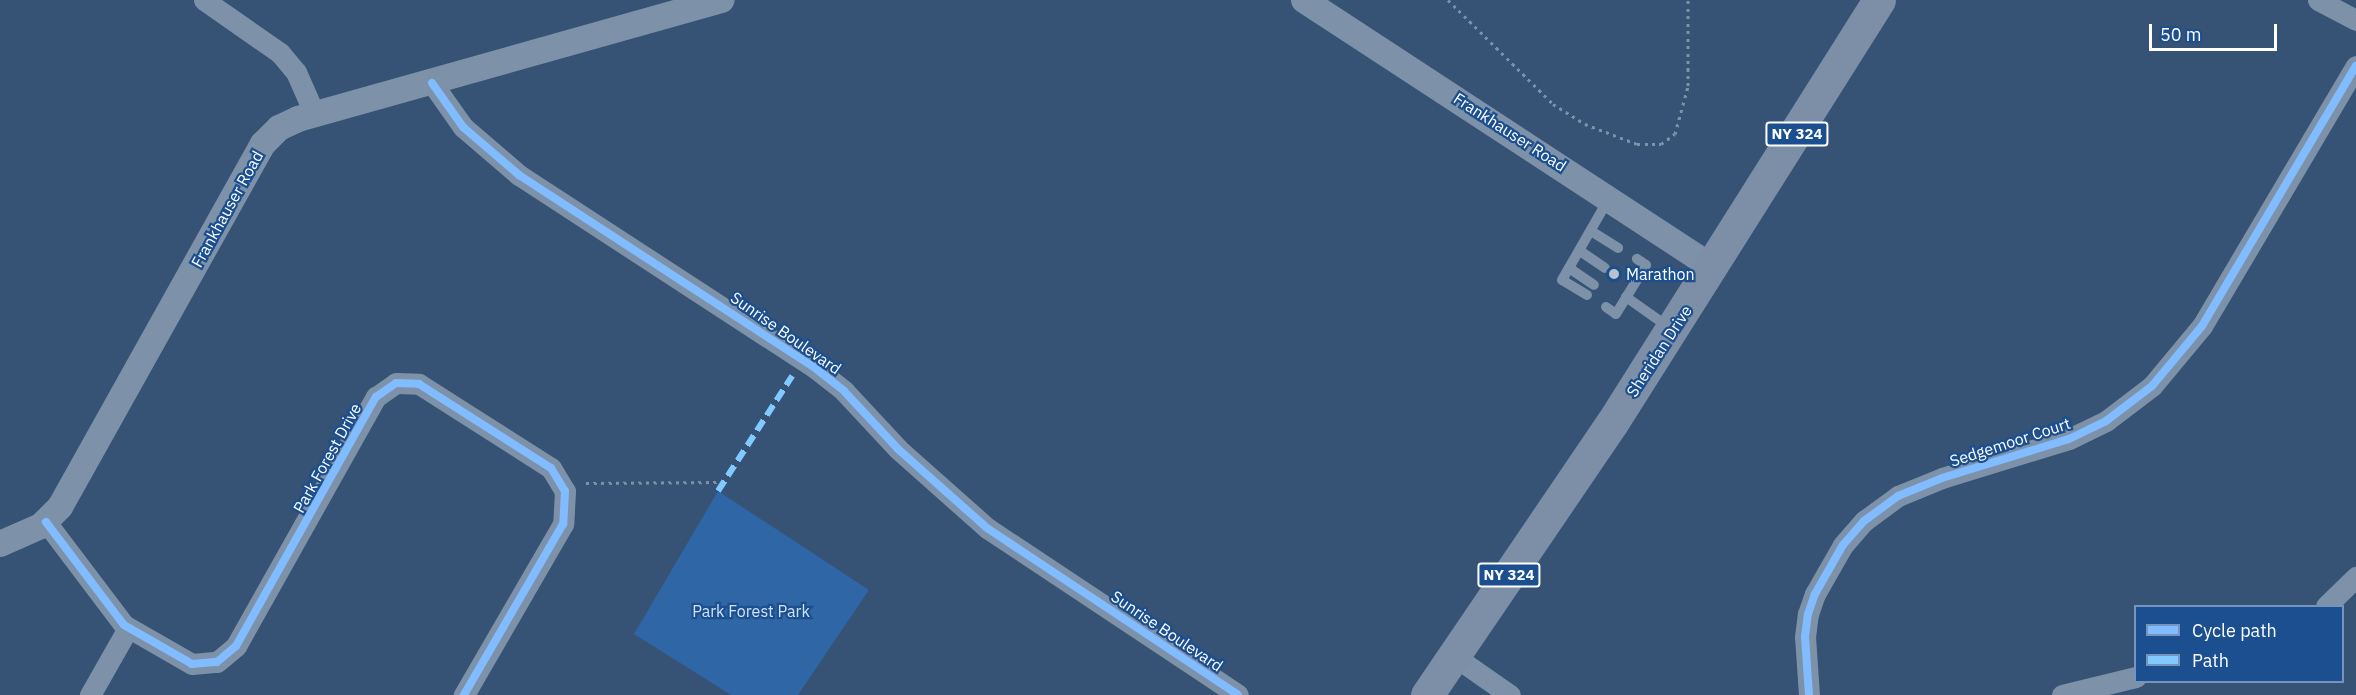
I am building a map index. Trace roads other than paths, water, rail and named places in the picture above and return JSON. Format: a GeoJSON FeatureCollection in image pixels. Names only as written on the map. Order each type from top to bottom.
{"type":"FeatureCollection","features":[{"type":"Feature","properties":{"kind":"main road","name":"Sheridan Drive"},"geometry":{"type":"LineString","coordinates":[[1427,695],[1713,268],[1879,0]]}},
{"type":"Feature","properties":{"kind":"street"},"geometry":{"type":"LineString","coordinates":[[204,0],[280,53],[300,79],[315,115]]}},
{"type":"Feature","properties":{"kind":"street","name":"Frankhauser Road"},"geometry":{"type":"LineString","coordinates":[[0,544],[46,522],[62,503],[263,144],[279,128],[315,115],[722,0]]}},
{"type":"Feature","properties":{"kind":"street","name":"Frankhauser Road"},"geometry":{"type":"LineString","coordinates":[[1304,0],[1610,197],[1642,224],[1713,268]]}},
{"type":"Feature","properties":{"kind":"street"},"geometry":{"type":"LineString","coordinates":[[2318,0],[2356,20]]}},
{"type":"Feature","properties":{"kind":"street","name":"Sedgemoor Court"},"geometry":{"type":"LineString","coordinates":[[1809,695],[1805,646],[1808,614],[1815,594],[1843,545],[1864,521],[1898,496],[1942,478],[2069,440],[2106,421],[2152,386],[2202,326],[2356,66]]}},
{"type":"Feature","properties":{"kind":"street","name":"Sunrise Boulevard"},"geometry":{"type":"LineString","coordinates":[[432,83],[463,128],[519,175],[815,368],[844,391],[898,449],[987,528],[1238,695]]}},
{"type":"Feature","properties":{"kind":"street","name":"Park Forest Drive"},"geometry":{"type":"LineString","coordinates":[[46,522],[129,628],[192,664],[218,663],[228,655],[376,397],[396,383],[419,384],[551,468],[565,491],[563,524],[464,695]]}},
{"type":"Feature","properties":{"kind":"street"},"geometry":{"type":"LineString","coordinates":[[2327,605],[2356,577]]}},
{"type":"Feature","properties":{"kind":"street"},"geometry":{"type":"LineString","coordinates":[[90,695],[129,628]]}},
{"type":"Feature","properties":{"kind":"street"},"geometry":{"type":"LineString","coordinates":[[1454,656],[1510,695]]}},
{"type":"Feature","properties":{"kind":"street"},"geometry":{"type":"LineString","coordinates":[[2062,695],[2134,677]]}},
{"type":"Feature","properties":{"kind":"lane"},"geometry":{"type":"LineString","coordinates":[[1587,295],[1562,280],[1610,197]]}},
{"type":"Feature","properties":{"kind":"lane"},"geometry":{"type":"LineString","coordinates":[[1591,231],[1618,248]]}},
{"type":"Feature","properties":{"kind":"lane"},"geometry":{"type":"LineString","coordinates":[[1580,250],[1605,268]]}},
{"type":"Feature","properties":{"kind":"lane"},"geometry":{"type":"LineString","coordinates":[[1606,307],[1616,314],[1620,298],[1628,283],[1646,265],[1637,259]]}},
{"type":"Feature","properties":{"kind":"lane"},"geometry":{"type":"LineString","coordinates":[[1569,268],[1594,285]]}},
{"type":"Feature","properties":{"kind":"lane"},"geometry":{"type":"LineString","coordinates":[[1620,298],[1672,330]]}},
{"type":"Feature","properties":{"kind":"place","name":"Marathon"},"geometry":{"type":"Point","coordinates":[1614,274]}},
{"type":"Feature","properties":{"kind":"park label","name":"Park Forest Park"},"geometry":{"type":"Point","coordinates":[751,611]}}]}
